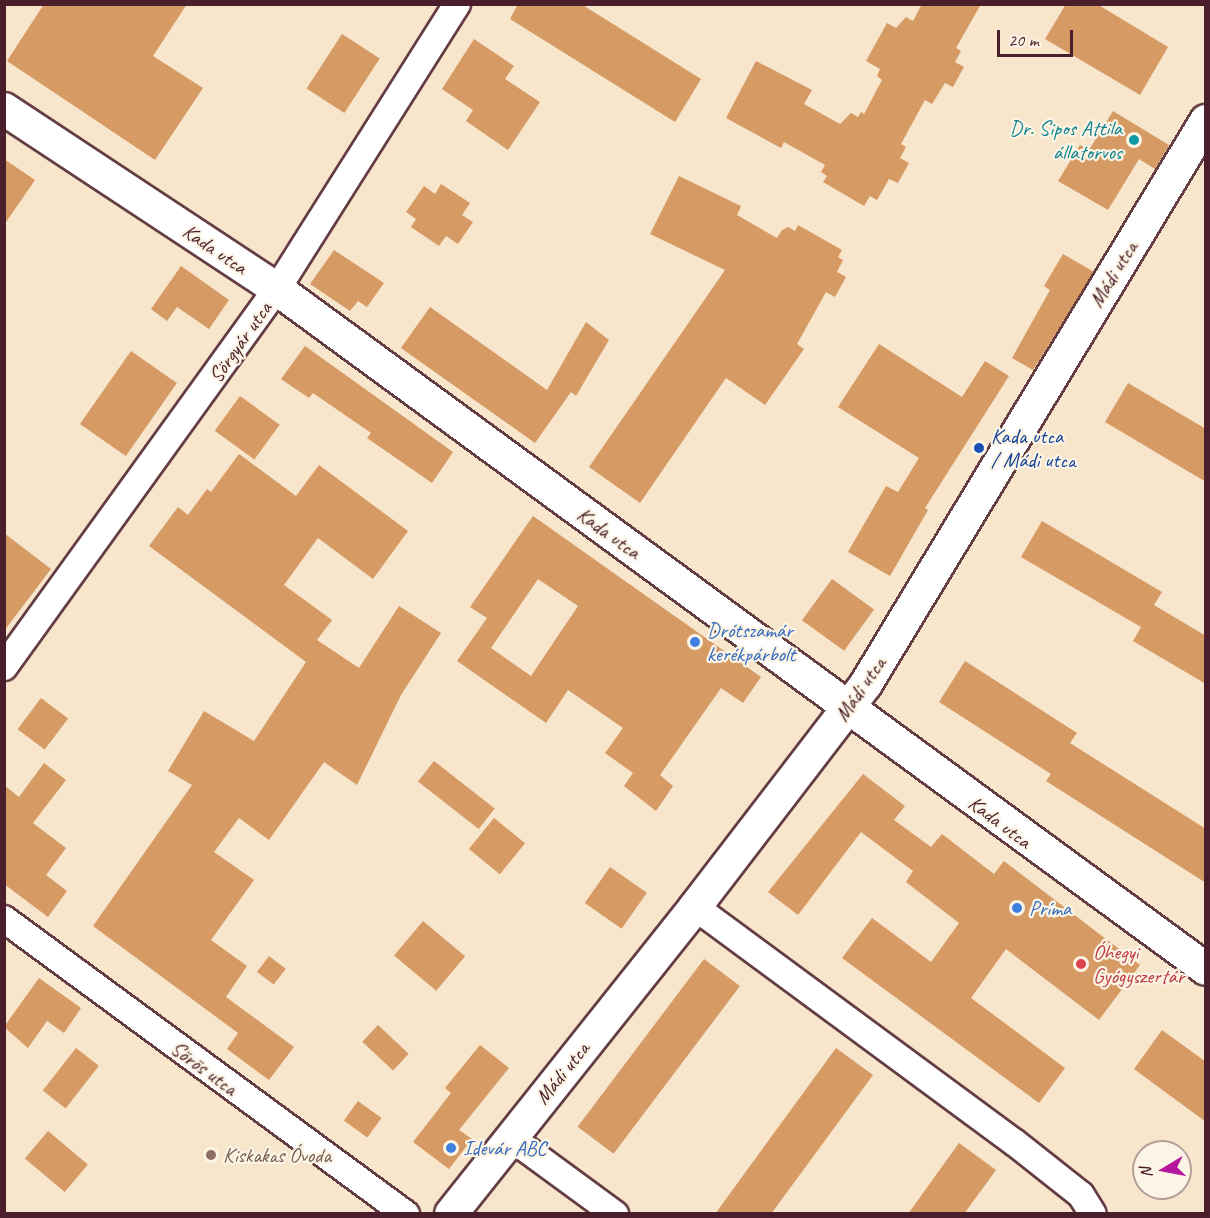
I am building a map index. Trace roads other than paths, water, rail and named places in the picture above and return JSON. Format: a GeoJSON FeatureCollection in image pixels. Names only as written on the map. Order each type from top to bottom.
{"type":"FeatureCollection","features":[{"type":"Feature","properties":{"kind":"street","name":"Sörgyár utca"},"geometry":{"type":"LineString","coordinates":[[4,667],[277,290],[457,4]]}},
{"type":"Feature","properties":{"kind":"street","name":"Kada utca"},"geometry":{"type":"LineString","coordinates":[[4,109],[277,290],[849,708],[1012,832],[1206,969]]}},
{"type":"Feature","properties":{"kind":"street","name":"Mádi utca"},"geometry":{"type":"LineString","coordinates":[[451,1214],[695,907],[849,708],[1206,121]]}},
{"type":"Feature","properties":{"kind":"street"},"geometry":{"type":"LineString","coordinates":[[695,907],[1014,1142],[1081,1195],[1093,1214]]}},
{"type":"Feature","properties":{"kind":"street","name":"Sörös utca"},"geometry":{"type":"LineString","coordinates":[[4,919],[406,1214]]}},
{"type":"Feature","properties":{"kind":"street"},"geometry":{"type":"LineString","coordinates":[[511,1138],[607,1211]]}},
{"type":"Feature","properties":{"kind":"place","name":"Dr. Sipos Attila állatorvos"},"geometry":{"type":"Point","coordinates":[1134,140]}},
{"type":"Feature","properties":{"kind":"place","name":"Kada utca / Mádi utca"},"geometry":{"type":"Point","coordinates":[979,448]}},
{"type":"Feature","properties":{"kind":"place","name":"Drótszamár kerékpárbolt"},"geometry":{"type":"Point","coordinates":[695,642]}},
{"type":"Feature","properties":{"kind":"place","name":"Príma"},"geometry":{"type":"Point","coordinates":[1017,908]}},
{"type":"Feature","properties":{"kind":"place","name":"Óhegyi Gyógyszertár"},"geometry":{"type":"Point","coordinates":[1081,964]}},
{"type":"Feature","properties":{"kind":"place","name":"Idevár ABC"},"geometry":{"type":"Point","coordinates":[451,1148]}},
{"type":"Feature","properties":{"kind":"place","name":"Kiskakas Óvoda"},"geometry":{"type":"Point","coordinates":[211,1155]}}]}
